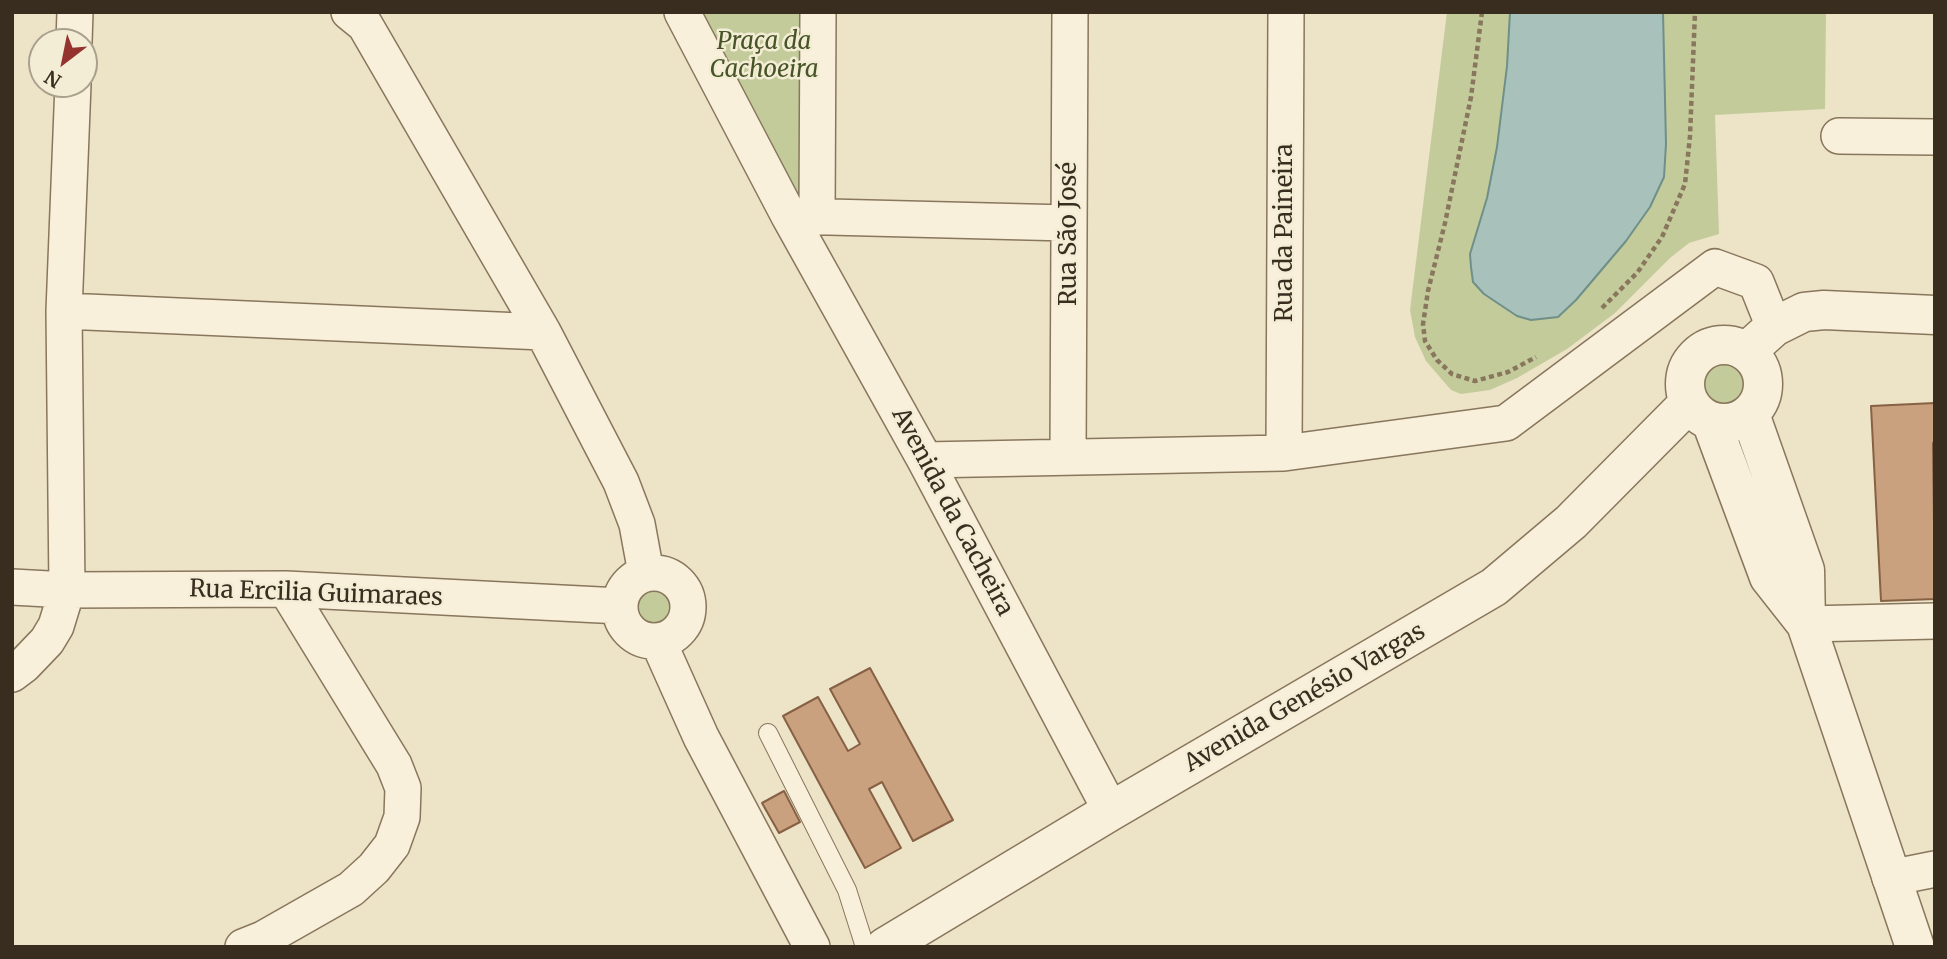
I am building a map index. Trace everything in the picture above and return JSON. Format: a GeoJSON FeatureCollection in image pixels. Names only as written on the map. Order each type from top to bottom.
{"type":"FeatureCollection","features":[{"type":"Feature","properties":{"kind":"street"},"geometry":{"type":"LineString","coordinates":[[349,12],[365,25],[543,332],[621,482],[637,524],[646,573]]}},
{"type":"Feature","properties":{"kind":"street"},"geometry":{"type":"LineString","coordinates":[[682,12],[803,216]]}},
{"type":"Feature","properties":{"kind":"street"},"geometry":{"type":"LineString","coordinates":[[803,216],[818,12]]}},
{"type":"Feature","properties":{"kind":"street","name":"Rua São José"},"geometry":{"type":"LineString","coordinates":[[1068,456],[1070,12]]}},
{"type":"Feature","properties":{"kind":"street","name":"Rua da Paineira"},"geometry":{"type":"LineString","coordinates":[[1284,453],[1286,12]]}},
{"type":"Feature","properties":{"kind":"street"},"geometry":{"type":"LineString","coordinates":[[12,674],[24,666],[47,641],[56,626],[68,590],[64,311],[72,98]]}},
{"type":"Feature","properties":{"kind":"street"},"geometry":{"type":"LineString","coordinates":[[1839,136],[1935,137]]}},
{"type":"Feature","properties":{"kind":"street"},"geometry":{"type":"LineString","coordinates":[[803,216],[1069,223]]}},
{"type":"Feature","properties":{"kind":"street","name":"Avenida da Cacheira"},"geometry":{"type":"LineString","coordinates":[[803,216],[925,460],[1111,811]]}},
{"type":"Feature","properties":{"kind":"street"},"geometry":{"type":"LineString","coordinates":[[925,460],[1284,453],[1506,423],[1715,267],[1756,282],[1774,327]]}},
{"type":"Feature","properties":{"kind":"street"},"geometry":{"type":"LineString","coordinates":[[64,311],[543,332]]}},
{"type":"Feature","properties":{"kind":"street"},"geometry":{"type":"LineString","coordinates":[[1746,352],[1774,327],[1804,312],[1935,315]]}},
{"type":"Feature","properties":{"kind":"street"},"geometry":{"type":"LineString","coordinates":[[1700,412],[1723,424],[1734,423],[1750,414],[1761,398],[1763,386],[1762,373],[1746,352],[1734,346],[1721,345],[1708,348],[1697,355],[1689,365],[1685,391],[1700,412],[1769,577],[1806,624]]}},
{"type":"Feature","properties":{"kind":"street","name":"Avenida Genésio Vargas"},"geometry":{"type":"LineString","coordinates":[[885,947],[1494,587],[1700,412]]}},
{"type":"Feature","properties":{"kind":"street"},"geometry":{"type":"LineString","coordinates":[[1750,414],[1805,570],[1806,624],[1915,947]]}},
{"type":"Feature","properties":{"kind":"street"},"geometry":{"type":"LineString","coordinates":[[659,572],[671,577],[687,595],[689,607],[686,620],[680,630],[670,638],[646,640],[627,628],[621,617],[621,595],[636,577],[646,573],[659,572]]}},
{"type":"Feature","properties":{"kind":"street","name":"Rua Ercilia Guimaraes"},"geometry":{"type":"LineString","coordinates":[[12,587],[68,590],[286,589],[620,606]]}},
{"type":"Feature","properties":{"kind":"street"},"geometry":{"type":"LineString","coordinates":[[243,947],[263,939],[351,889],[374,868],[392,845],[402,817],[403,788],[394,765],[286,589]]}},
{"type":"Feature","properties":{"kind":"street"},"geometry":{"type":"LineString","coordinates":[[1806,624],[1935,621]]}},
{"type":"Feature","properties":{"kind":"street"},"geometry":{"type":"LineString","coordinates":[[658,641],[701,737],[812,947]]}},
{"type":"Feature","properties":{"kind":"street"},"geometry":{"type":"LineString","coordinates":[[1890,878],[1935,869]]}},
{"type":"Feature","properties":{"kind":"lane"},"geometry":{"type":"LineString","coordinates":[[768,733],[847,890],[865,947]]}},
{"type":"Feature","properties":{"kind":"path"},"geometry":{"type":"LineString","coordinates":[[1482,12],[1471,97],[1428,291],[1423,324],[1425,341],[1437,360],[1452,374],[1475,381],[1508,372],[1545,351]]}},
{"type":"Feature","properties":{"kind":"path"},"geometry":{"type":"LineString","coordinates":[[1598,311],[1637,273],[1662,237],[1685,184],[1690,136],[1695,12]]}},
{"type":"Feature","properties":{"kind":"green space","name":"Praça da Cachoeira"},"geometry":{"type":"Polygon","coordinates":[[[692,12],[807,12],[807,198],[792,201],[692,12]]]}},
{"type":"Feature","properties":{"kind":"green space"},"geometry":{"type":"Polygon","coordinates":[[[1447,12],[1826,12],[1825,109],[1715,115],[1719,234],[1689,243],[1670,258],[1615,313],[1567,349],[1490,390],[1461,394],[1451,390],[1426,361],[1415,337],[1410,310],[1447,12]]]}},
{"type":"Feature","properties":{"kind":"green space"},"geometry":{"type":"Polygon","coordinates":[[[1723,357],[1733,359],[1741,365],[1747,373],[1747,393],[1741,401],[1733,407],[1723,409],[1713,407],[1705,401],[1699,393],[1697,383],[1699,373],[1705,365],[1713,359],[1723,357]]]}},
{"type":"Feature","properties":{"kind":"green space"},"geometry":{"type":"Polygon","coordinates":[[[654,589],[666,595],[672,607],[666,619],[654,625],[642,619],[636,607],[642,595],[654,589]]]}},
{"type":"Feature","properties":{"kind":"water"},"geometry":{"type":"Polygon","coordinates":[[[1510,12],[1663,12],[1666,144],[1664,177],[1650,207],[1626,241],[1558,317],[1531,320],[1517,316],[1484,294],[1473,282],[1470,254],[1487,198],[1497,147],[1507,66],[1510,12]]]}},
{"type":"Feature","properties":{"kind":"building"},"geometry":{"type":"Polygon","coordinates":[[[1935,403],[1935,599],[1881,601],[1871,406],[1935,403]]]}},
{"type":"Feature","properties":{"kind":"building"},"geometry":{"type":"Polygon","coordinates":[[[870,668],[953,820],[913,841],[882,782],[869,789],[901,848],[865,868],[783,716],[818,697],[848,751],[860,744],[830,689],[870,668]]]}},
{"type":"Feature","properties":{"kind":"building"},"geometry":{"type":"Polygon","coordinates":[[[784,791],[800,822],[779,833],[762,803],[784,791]]]}}]}
